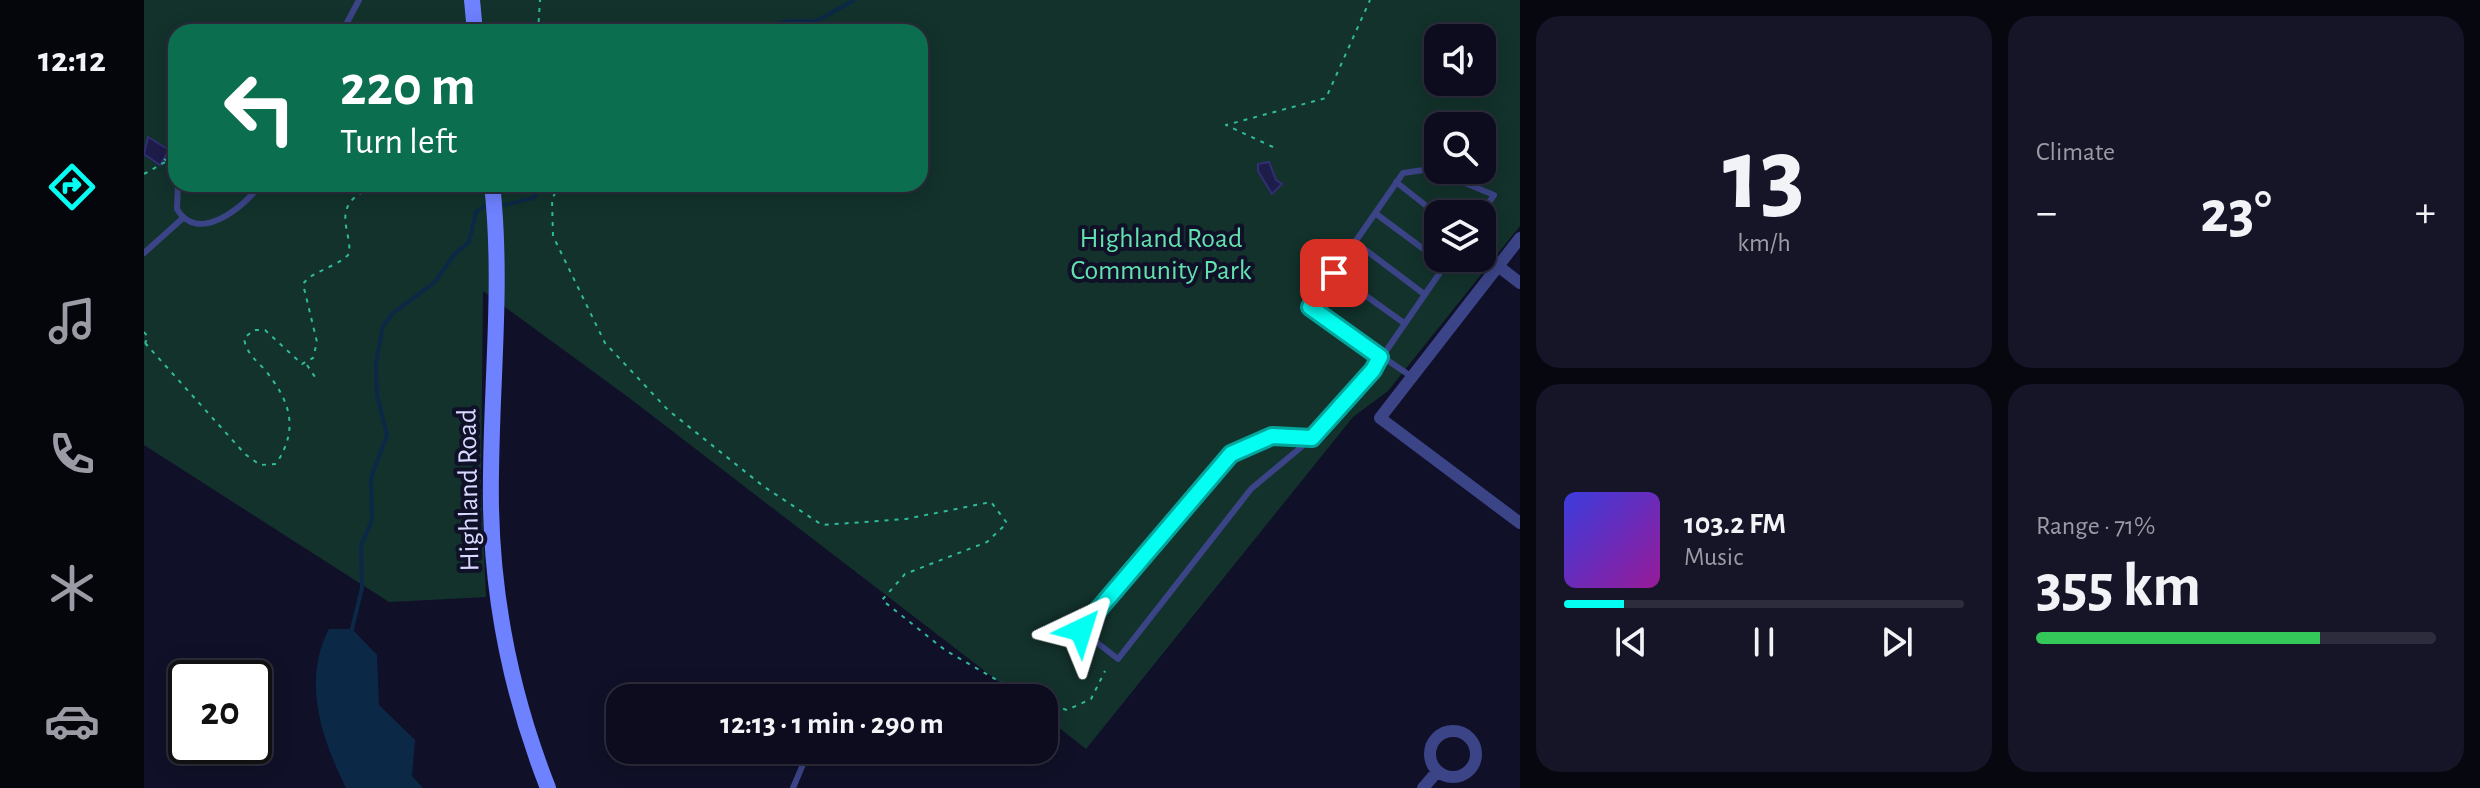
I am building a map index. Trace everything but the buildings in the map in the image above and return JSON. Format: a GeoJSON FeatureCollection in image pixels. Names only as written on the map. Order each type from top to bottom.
{"type":"FeatureCollection","features":[{"type":"Feature","properties":{"kind":"street"},"geometry":{"type":"LineString","coordinates":[[472,0],[474,24]]}},
{"type":"Feature","properties":{"kind":"street","name":"Highland Road"},"geometry":{"type":"LineString","coordinates":[[492,192],[496,257],[491,485],[494,563],[516,694],[548,788]]}},
{"type":"Feature","properties":{"kind":"street"},"geometry":{"type":"LineString","coordinates":[[1520,238],[1380,418],[1520,523]]}},
{"type":"Feature","properties":{"kind":"street"},"geometry":{"type":"LineString","coordinates":[[1498,266],[1520,283]]}},
{"type":"Feature","properties":{"kind":"street"},"geometry":{"type":"LineString","coordinates":[[1423,788],[1436,773]]}},
{"type":"Feature","properties":{"kind":"lane"},"geometry":{"type":"LineString","coordinates":[[346,24],[359,0]]}},
{"type":"Feature","properties":{"kind":"lane"},"geometry":{"type":"LineString","coordinates":[[1412,377],[1310,307],[1403,173],[1431,169],[1494,195],[1491,200]]}},
{"type":"Feature","properties":{"kind":"lane"},"geometry":{"type":"LineString","coordinates":[[1396,182],[1424,204]]}},
{"type":"Feature","properties":{"kind":"lane"},"geometry":{"type":"LineString","coordinates":[[178,192],[177,209],[183,218],[197,225],[212,222],[241,204],[253,192]]}},
{"type":"Feature","properties":{"kind":"lane"},"geometry":{"type":"LineString","coordinates":[[1375,213],[1424,249]]}},
{"type":"Feature","properties":{"kind":"lane"},"geometry":{"type":"LineString","coordinates":[[144,253],[183,218]]}},
{"type":"Feature","properties":{"kind":"lane"},"geometry":{"type":"LineString","coordinates":[[1355,242],[1424,294]]}},
{"type":"Feature","properties":{"kind":"lane"},"geometry":{"type":"LineString","coordinates":[[1312,438],[1272,436],[1231,454],[1081,630],[1118,659],[1251,489],[1312,438],[1380,357],[1440,272]]}},
{"type":"Feature","properties":{"kind":"lane"},"geometry":{"type":"LineString","coordinates":[[1334,273],[1404,323]]}},
{"type":"Feature","properties":{"kind":"lane"},"geometry":{"type":"LineString","coordinates":[[793,788],[803,764]]}},
{"type":"Feature","properties":{"kind":"path"},"geometry":{"type":"LineString","coordinates":[[538,24],[540,0]]}},
{"type":"Feature","properties":{"kind":"path"},"geometry":{"type":"LineString","coordinates":[[1273,147],[1226,125],[1326,98],[1370,0]]}},
{"type":"Feature","properties":{"kind":"path"},"geometry":{"type":"LineString","coordinates":[[144,174],[165,160],[168,162]]}},
{"type":"Feature","properties":{"kind":"path"},"geometry":{"type":"LineString","coordinates":[[306,364],[313,358],[317,342],[303,284],[307,278],[340,263],[349,254],[344,229],[348,205],[361,192]]}},
{"type":"Feature","properties":{"kind":"path"},"geometry":{"type":"LineString","coordinates":[[556,192],[552,199],[553,236],[605,343],[668,410],[763,486],[822,525],[906,519],[991,502],[1007,523],[987,542],[905,574],[882,600],[945,650],[1004,684]]}},
{"type":"Feature","properties":{"kind":"path"},"geometry":{"type":"LineString","coordinates":[[144,332],[148,337],[145,343],[245,454],[266,466],[276,464],[281,457],[292,425],[269,376],[246,347],[246,336],[259,329],[269,332],[298,362],[306,364],[315,377]]}},
{"type":"Feature","properties":{"kind":"path"},"geometry":{"type":"LineString","coordinates":[[1058,707],[1067,710],[1091,699],[1105,671]]}},
{"type":"Feature","properties":{"kind":"green space","name":"Highland Road Community Park"},"geometry":{"type":"Polygon","coordinates":[[[144,0],[1520,0],[1520,226],[1496,256],[1496,200],[1424,200],[1424,272],[1483,272],[1388,391],[1353,417],[1086,749],[1058,727],[1058,684],[1002,684],[628,397],[483,291],[481,482],[486,597],[389,602],[144,445],[144,0]]]}},
{"type":"Feature","properties":{"kind":"water"},"geometry":{"type":"Polygon","coordinates":[[[329,629],[352,629],[377,655],[379,705],[415,740],[412,776],[423,788],[346,788],[329,749],[318,709],[317,669],[329,629]]]}},
{"type":"Feature","properties":{"kind":"waterway"},"geometry":{"type":"LineString","coordinates":[[776,24],[816,21],[855,0]]}},
{"type":"Feature","properties":{"kind":"waterway"},"geometry":{"type":"LineString","coordinates":[[505,205],[533,198],[538,192]]}},
{"type":"Feature","properties":{"kind":"waterway"},"geometry":{"type":"LineString","coordinates":[[352,629],[362,588],[361,546],[372,520],[371,478],[387,435],[377,395],[376,363],[383,326],[393,313],[434,283],[454,255],[469,242],[476,212],[484,206]]}},
{"type":"Feature","properties":{"kind":"route"},"geometry":{"type":"LineString","coordinates":[[1081,630],[1231,454],[1272,436],[1312,438],[1373,370],[1380,357],[1310,307],[1334,273]]}}]}
